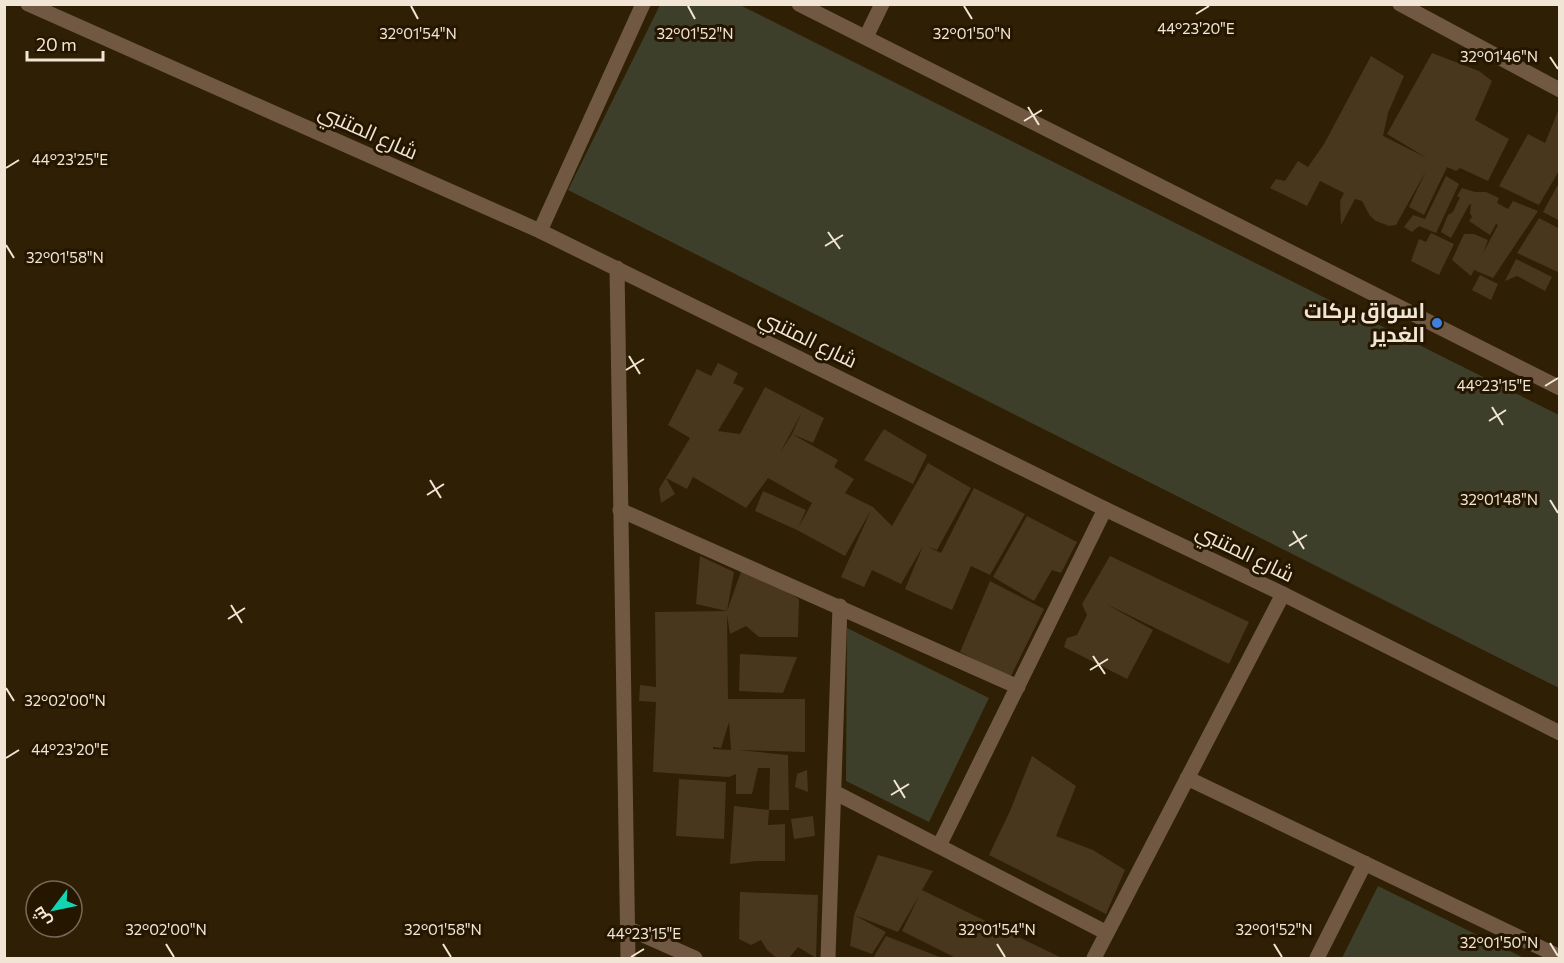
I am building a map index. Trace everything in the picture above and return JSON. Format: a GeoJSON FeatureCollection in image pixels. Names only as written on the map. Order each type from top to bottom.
{"type":"FeatureCollection","features":[{"type":"Feature","properties":{"kind":"street","name":"شارع المتنبي"},"geometry":{"type":"LineString","coordinates":[[28,4],[540,231],[1283,594],[1560,733]]}},
{"type":"Feature","properties":{"kind":"street"},"geometry":{"type":"LineString","coordinates":[[540,231],[643,4]]}},
{"type":"Feature","properties":{"kind":"street"},"geometry":{"type":"LineString","coordinates":[[799,4],[1560,388]]}},
{"type":"Feature","properties":{"kind":"street"},"geometry":{"type":"LineString","coordinates":[[866,37],[882,4]]}},
{"type":"Feature","properties":{"kind":"street"},"geometry":{"type":"LineString","coordinates":[[1400,4],[1560,90]]}},
{"type":"Feature","properties":{"kind":"street"},"geometry":{"type":"LineString","coordinates":[[617,268],[628,958]]}},
{"type":"Feature","properties":{"kind":"street"},"geometry":{"type":"LineString","coordinates":[[939,846],[1105,509]]}},
{"type":"Feature","properties":{"kind":"street"},"geometry":{"type":"LineString","coordinates":[[620,510],[1018,687]]}},
{"type":"Feature","properties":{"kind":"street"},"geometry":{"type":"LineString","coordinates":[[1094,958],[1283,594]]}},
{"type":"Feature","properties":{"kind":"street"},"geometry":{"type":"LineString","coordinates":[[828,958],[840,606]]}},
{"type":"Feature","properties":{"kind":"street"},"geometry":{"type":"LineString","coordinates":[[1187,778],[1560,957]]}},
{"type":"Feature","properties":{"kind":"street"},"geometry":{"type":"LineString","coordinates":[[834,792],[1107,933]]}},
{"type":"Feature","properties":{"kind":"street"},"geometry":{"type":"LineString","coordinates":[[1317,958],[1365,863]]}},
{"type":"Feature","properties":{"kind":"street"},"geometry":{"type":"LineString","coordinates":[[627,928],[695,958]]}},
{"type":"Feature","properties":{"kind":"green space"},"geometry":{"type":"Polygon","coordinates":[[[660,5],[740,5],[1559,415],[1559,688],[568,190],[660,5]]]}},
{"type":"Feature","properties":{"kind":"green space"},"geometry":{"type":"Polygon","coordinates":[[[847,628],[989,698],[929,822],[846,781],[847,628]]]}},
{"type":"Feature","properties":{"kind":"green space"},"geometry":{"type":"Polygon","coordinates":[[[1378,886],[1524,958],[1342,958],[1378,886]]]}},
{"type":"Feature","properties":{"kind":"building"},"geometry":{"type":"Polygon","coordinates":[[[1432,53],[1479,71],[1492,81],[1475,120],[1509,139],[1488,181],[1460,168],[1456,171],[1447,167],[1424,215],[1409,207],[1426,171],[1396,225],[1389,226],[1376,221],[1370,216],[1362,201],[1355,199],[1341,225],[1340,201],[1344,193],[1320,181],[1307,206],[1270,188],[1276,179],[1285,181],[1298,161],[1308,167],[1324,144],[1371,56],[1404,76],[1388,113],[1383,136],[1427,158],[1387,134],[1432,53]]]}},
{"type":"Feature","properties":{"kind":"building"},"geometry":{"type":"Polygon","coordinates":[[[1559,109],[1560,169],[1539,205],[1499,186],[1528,134],[1545,143],[1559,109]]]}},
{"type":"Feature","properties":{"kind":"building"},"geometry":{"type":"Polygon","coordinates":[[[1446,176],[1459,184],[1436,233],[1419,226],[1412,232],[1404,227],[1413,215],[1425,219],[1446,176]]]}},
{"type":"Feature","properties":{"kind":"building"},"geometry":{"type":"Polygon","coordinates":[[[1560,181],[1560,221],[1543,212],[1560,181]]]}},
{"type":"Feature","properties":{"kind":"building"},"geometry":{"type":"Polygon","coordinates":[[[1462,188],[1475,192],[1486,192],[1499,198],[1497,203],[1508,209],[1513,201],[1538,211],[1493,278],[1474,270],[1471,276],[1452,260],[1464,234],[1474,234],[1488,240],[1483,253],[1498,225],[1496,224],[1490,235],[1469,221],[1472,217],[1471,204],[1451,238],[1441,232],[1448,215],[1453,212],[1460,198],[1457,196],[1462,188]]]}},
{"type":"Feature","properties":{"kind":"building"},"geometry":{"type":"Polygon","coordinates":[[[1539,218],[1560,229],[1560,273],[1517,253],[1539,218]]]}},
{"type":"Feature","properties":{"kind":"building"},"geometry":{"type":"Polygon","coordinates":[[[1431,233],[1454,244],[1439,275],[1411,261],[1419,239],[1426,242],[1431,233]]]}},
{"type":"Feature","properties":{"kind":"building"},"geometry":{"type":"Polygon","coordinates":[[[1516,259],[1552,277],[1545,291],[1517,276],[1505,281],[1516,259]]]}},
{"type":"Feature","properties":{"kind":"building"},"geometry":{"type":"Polygon","coordinates":[[[1480,275],[1498,284],[1491,300],[1472,290],[1480,275]]]}},
{"type":"Feature","properties":{"kind":"building"},"geometry":{"type":"Polygon","coordinates":[[[718,363],[738,373],[733,383],[744,388],[718,431],[740,434],[765,387],[824,418],[813,443],[792,434],[838,460],[834,467],[854,479],[845,493],[873,507],[892,526],[928,463],[971,488],[937,550],[928,547],[941,553],[974,488],[1025,514],[990,575],[971,566],[952,610],[905,589],[923,546],[901,584],[872,570],[864,587],[841,577],[871,510],[845,556],[755,511],[763,491],[806,510],[798,528],[812,503],[768,478],[746,508],[693,477],[687,489],[666,478],[675,494],[661,503],[659,489],[690,438],[668,425],[697,369],[711,376],[718,363]],[[802,412],[780,453],[792,434],[802,412]]]}},
{"type":"Feature","properties":{"kind":"building"},"geometry":{"type":"Polygon","coordinates":[[[884,429],[927,455],[913,484],[864,460],[884,429]]]}},
{"type":"Feature","properties":{"kind":"building"},"geometry":{"type":"Polygon","coordinates":[[[1027,516],[1077,542],[1061,573],[1052,570],[1034,601],[993,577],[1027,516]]]}},
{"type":"Feature","properties":{"kind":"building"},"geometry":{"type":"Polygon","coordinates":[[[700,556],[734,572],[727,611],[696,604],[700,556]]]}},
{"type":"Feature","properties":{"kind":"building"},"geometry":{"type":"Polygon","coordinates":[[[1110,556],[1249,622],[1229,664],[1106,604],[1153,630],[1127,679],[1064,647],[1067,638],[1077,635],[1087,615],[1082,604],[1110,556]]]}},
{"type":"Feature","properties":{"kind":"building"},"geometry":{"type":"Polygon","coordinates":[[[743,566],[799,599],[798,637],[759,637],[746,626],[730,634],[727,615],[728,699],[805,699],[805,752],[738,750],[788,755],[789,810],[769,810],[770,768],[758,768],[752,794],[736,794],[736,774],[729,777],[653,772],[656,702],[639,701],[640,685],[656,687],[655,612],[727,611],[743,566]],[[729,722],[721,748],[713,747],[713,749],[731,750],[729,722]]]}},
{"type":"Feature","properties":{"kind":"building"},"geometry":{"type":"Polygon","coordinates":[[[990,581],[1044,609],[1010,678],[960,652],[990,581]]]}},
{"type":"Feature","properties":{"kind":"building"},"geometry":{"type":"Polygon","coordinates":[[[740,654],[797,657],[783,693],[739,691],[740,654]]]}},
{"type":"Feature","properties":{"kind":"building"},"geometry":{"type":"Polygon","coordinates":[[[1032,756],[1076,786],[1056,836],[1093,850],[1125,870],[1106,914],[989,855],[1032,756]]]}},
{"type":"Feature","properties":{"kind":"building"},"geometry":{"type":"Polygon","coordinates":[[[807,770],[808,792],[795,787],[797,774],[807,770]]]}},
{"type":"Feature","properties":{"kind":"building"},"geometry":{"type":"Polygon","coordinates":[[[679,779],[726,782],[724,839],[676,836],[679,779]]]}},
{"type":"Feature","properties":{"kind":"building"},"geometry":{"type":"Polygon","coordinates":[[[734,806],[769,810],[768,825],[785,824],[785,861],[730,864],[734,806]]]}},
{"type":"Feature","properties":{"kind":"building"},"geometry":{"type":"Polygon","coordinates":[[[813,816],[815,836],[794,839],[791,819],[813,816]]]}},
{"type":"Feature","properties":{"kind":"building"},"geometry":{"type":"Polygon","coordinates":[[[878,855],[933,871],[922,890],[1062,958],[956,958],[902,931],[919,896],[898,932],[854,915],[878,855]]]}},
{"type":"Feature","properties":{"kind":"building"},"geometry":{"type":"Polygon","coordinates":[[[740,892],[818,895],[816,958],[798,947],[789,958],[777,958],[767,950],[761,940],[751,945],[739,939],[740,892]]]}},
{"type":"Feature","properties":{"kind":"building"},"geometry":{"type":"Polygon","coordinates":[[[854,915],[886,932],[872,954],[850,946],[854,915]]]}},
{"type":"Feature","properties":{"kind":"building"},"geometry":{"type":"Polygon","coordinates":[[[886,936],[942,958],[873,958],[886,936]]]}},
{"type":"Feature","properties":{"kind":"place","name":"اسواق بركات الغدير"},"geometry":{"type":"Point","coordinates":[1437,323]}}]}
